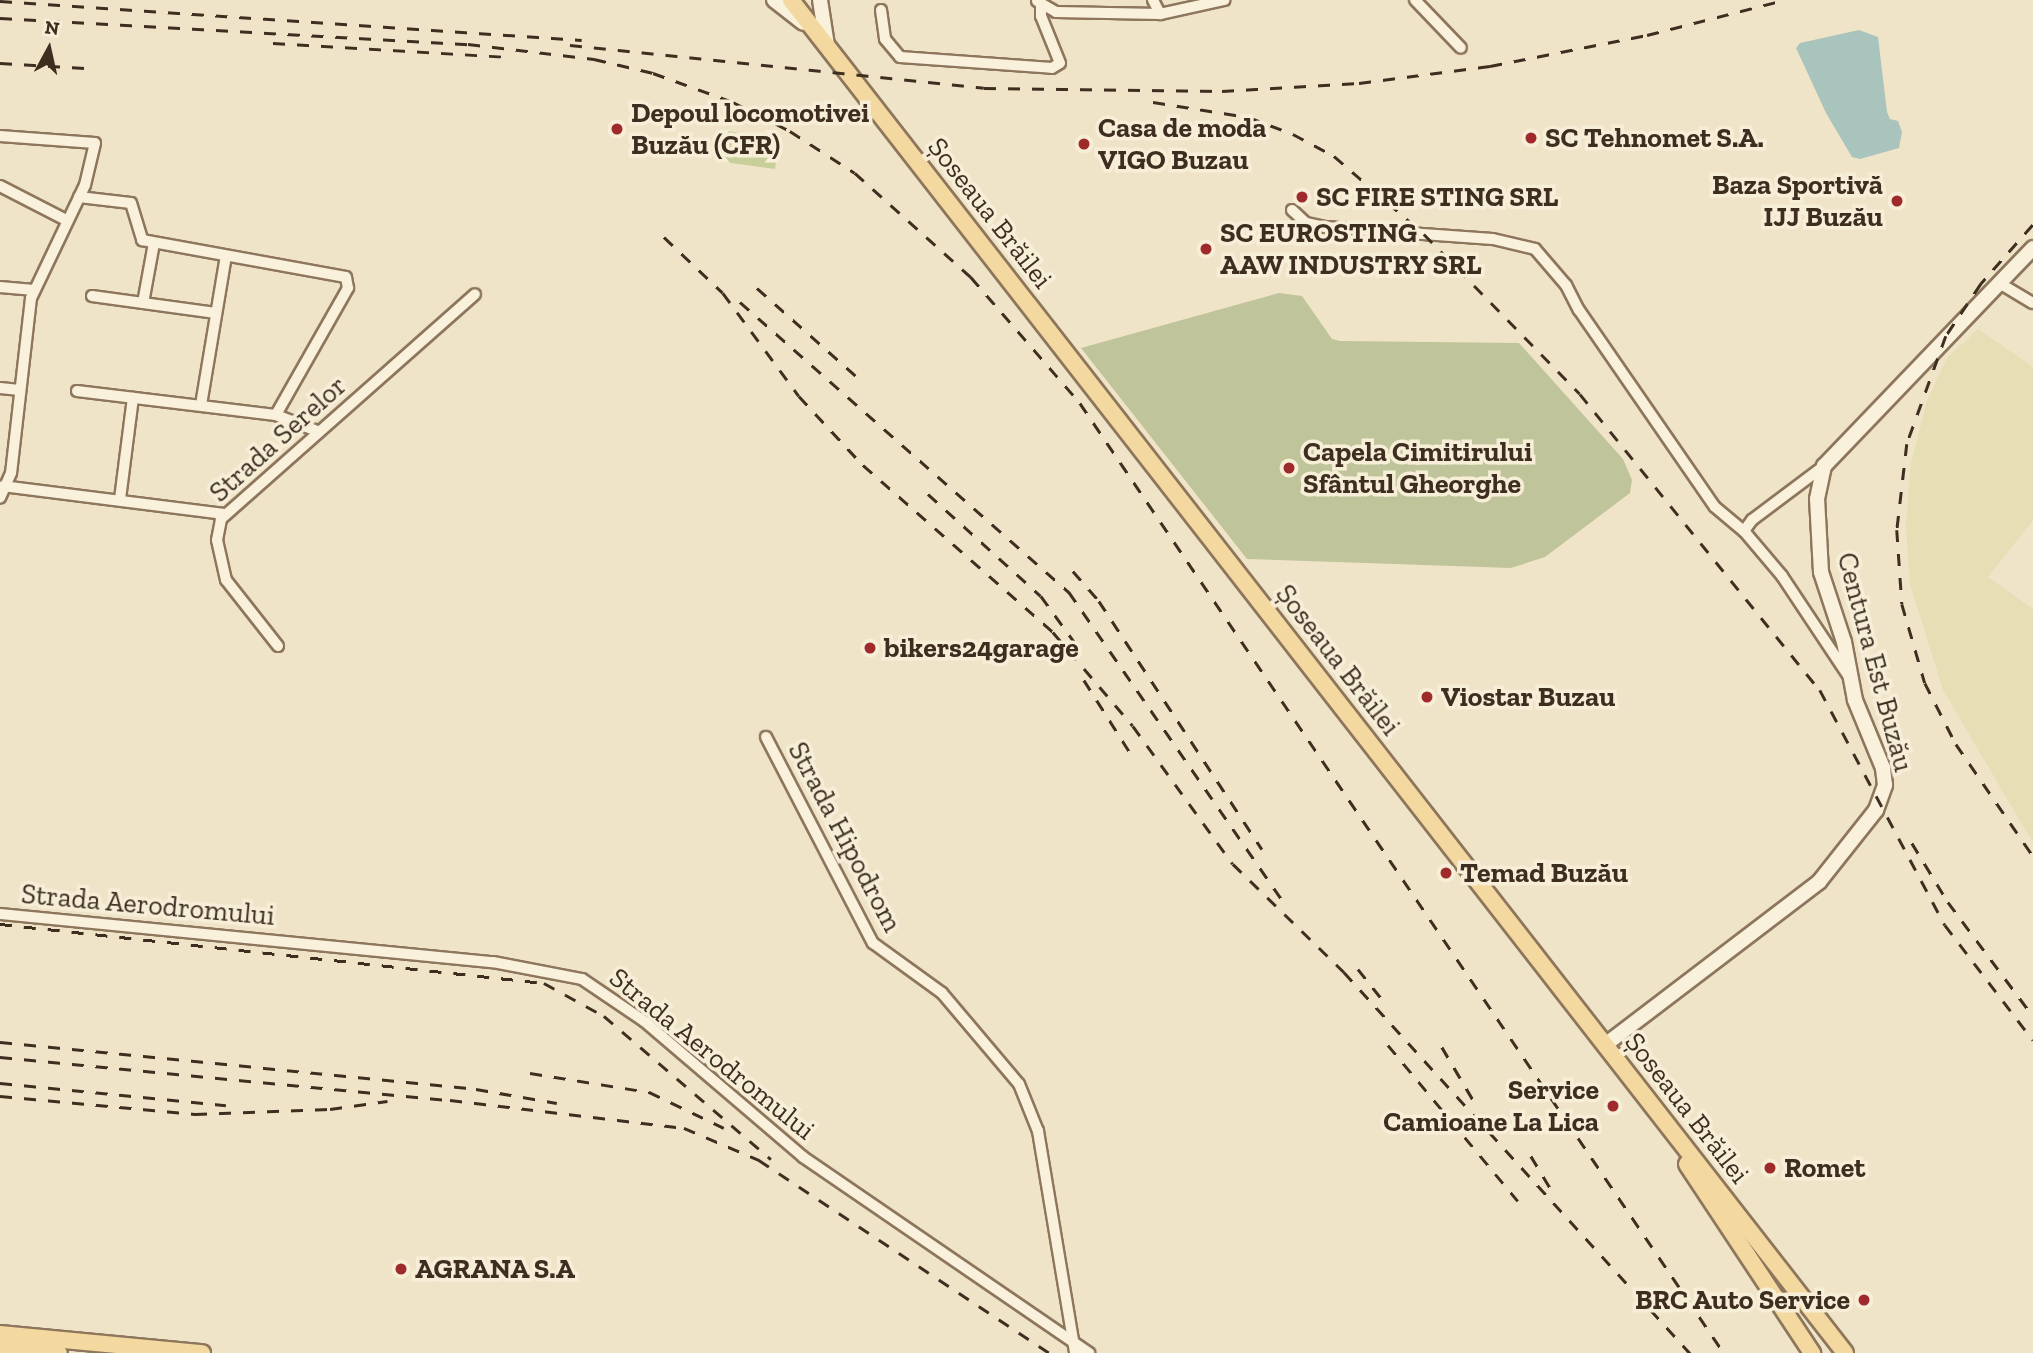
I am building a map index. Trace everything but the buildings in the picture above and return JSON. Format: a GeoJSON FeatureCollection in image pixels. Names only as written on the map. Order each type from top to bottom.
{"type":"FeatureCollection","features":[{"type":"Feature","properties":{"kind":"main road"},"geometry":{"type":"LineString","coordinates":[[775,0],[829,50]]}},
{"type":"Feature","properties":{"kind":"main road","name":"Șoseaua Brăilei"},"geometry":{"type":"LineString","coordinates":[[791,0],[944,194],[965,228],[1845,1353]]}},
{"type":"Feature","properties":{"kind":"main road"},"geometry":{"type":"LineString","coordinates":[[820,0],[829,50]]}},
{"type":"Feature","properties":{"kind":"main road"},"geometry":{"type":"LineString","coordinates":[[1824,466],[2033,248]]}},
{"type":"Feature","properties":{"kind":"main road","name":"Centura Est Buzău"},"geometry":{"type":"LineString","coordinates":[[1605,1045],[1819,882],[1876,810],[1885,785],[1883,768],[1847,674],[1844,642],[1820,563],[1817,499],[1824,466]]}},
{"type":"Feature","properties":{"kind":"main road"},"geometry":{"type":"LineString","coordinates":[[1681,1145],[1694,1178],[1812,1353]]}},
{"type":"Feature","properties":{"kind":"main road"},"geometry":{"type":"LineString","coordinates":[[0,1334],[202,1353]]}},
{"type":"Feature","properties":{"kind":"main road"},"geometry":{"type":"LineString","coordinates":[[0,1348],[59,1353]]}},
{"type":"Feature","properties":{"kind":"street"},"geometry":{"type":"LineString","coordinates":[[1153,0],[1160,15]]}},
{"type":"Feature","properties":{"kind":"street"},"geometry":{"type":"LineString","coordinates":[[1039,2],[1056,12],[1160,15],[1224,0]]}},
{"type":"Feature","properties":{"kind":"street"},"geometry":{"type":"LineString","coordinates":[[1415,0],[1461,48]]}},
{"type":"Feature","properties":{"kind":"street"},"geometry":{"type":"LineString","coordinates":[[881,10],[885,39],[901,57],[1052,68],[1060,63],[1041,16],[1039,2]]}},
{"type":"Feature","properties":{"kind":"street"},"geometry":{"type":"LineString","coordinates":[[0,136],[95,143],[79,197],[33,290],[20,390],[0,498]]}},
{"type":"Feature","properties":{"kind":"street"},"geometry":{"type":"LineString","coordinates":[[0,186],[68,221]]}},
{"type":"Feature","properties":{"kind":"street"},"geometry":{"type":"LineString","coordinates":[[79,197],[131,203],[138,236],[155,243],[342,275],[349,281],[276,415]]}},
{"type":"Feature","properties":{"kind":"street"},"geometry":{"type":"LineString","coordinates":[[1292,210],[1306,223],[1325,227],[1493,239],[1535,249],[1559,275],[1715,507],[1744,531],[1782,576],[1847,674]]}},
{"type":"Feature","properties":{"kind":"street"},"geometry":{"type":"LineString","coordinates":[[143,303],[155,243]]}},
{"type":"Feature","properties":{"kind":"street"},"geometry":{"type":"LineString","coordinates":[[201,405],[226,256]]}},
{"type":"Feature","properties":{"kind":"street"},"geometry":{"type":"LineString","coordinates":[[2001,284],[2033,303]]}},
{"type":"Feature","properties":{"kind":"street"},"geometry":{"type":"LineString","coordinates":[[0,287],[33,290]]}},
{"type":"Feature","properties":{"kind":"street","name":"Strada Serelor"},"geometry":{"type":"LineString","coordinates":[[278,646],[223,574],[217,532],[225,514],[475,294]]}},
{"type":"Feature","properties":{"kind":"street"},"geometry":{"type":"LineString","coordinates":[[92,296],[216,313]]}},
{"type":"Feature","properties":{"kind":"street"},"geometry":{"type":"LineString","coordinates":[[0,388],[20,390]]}},
{"type":"Feature","properties":{"kind":"street"},"geometry":{"type":"LineString","coordinates":[[77,391],[276,415],[317,431]]}},
{"type":"Feature","properties":{"kind":"street"},"geometry":{"type":"LineString","coordinates":[[120,499],[133,398]]}},
{"type":"Feature","properties":{"kind":"street"},"geometry":{"type":"LineString","coordinates":[[1744,531],[1752,520],[1824,466]]}},
{"type":"Feature","properties":{"kind":"street"},"geometry":{"type":"LineString","coordinates":[[3,486],[225,514]]}},
{"type":"Feature","properties":{"kind":"street","name":"Strada Hipodrom"},"geometry":{"type":"LineString","coordinates":[[766,737],[873,943],[942,993],[1018,1084],[1038,1131],[1075,1349]]}},
{"type":"Feature","properties":{"kind":"street","name":"Strada Aerodromului"},"geometry":{"type":"LineString","coordinates":[[0,914],[493,962],[582,979],[644,1021],[803,1157],[1075,1349],[1089,1353]]}},
{"type":"Feature","properties":{"kind":"shaded area"},"geometry":{"type":"Polygon","coordinates":[[[1978,329],[2033,367],[2033,520],[1988,577],[2033,609],[2033,843],[1943,690],[1910,584],[1906,524],[1911,463],[1927,401],[1947,358],[1978,329]]]}},
{"type":"Feature","properties":{"kind":"green space"},"geometry":{"type":"Polygon","coordinates":[[[721,130],[780,139],[775,169],[716,161],[721,130]]]}},
{"type":"Feature","properties":{"kind":"green space"},"geometry":{"type":"Polygon","coordinates":[[[1279,293],[1302,296],[1332,339],[1340,341],[1519,343],[1623,459],[1632,480],[1630,493],[1545,557],[1511,568],[1247,559],[1081,348],[1279,293]]]}},
{"type":"Feature","properties":{"kind":"water"},"geometry":{"type":"Polygon","coordinates":[[[1859,30],[1878,37],[1887,112],[1890,119],[1898,121],[1902,132],[1899,148],[1860,159],[1852,157],[1826,113],[1796,48],[1800,43],[1859,30]]]}},
{"type":"Feature","properties":{"kind":"railway"},"geometry":{"type":"LineString","coordinates":[[570,45],[984,88],[1222,91],[1359,83],[1490,66],[1647,35],[1784,0]]}},
{"type":"Feature","properties":{"kind":"railway"},"geometry":{"type":"LineString","coordinates":[[0,1],[582,40]]}},
{"type":"Feature","properties":{"kind":"railway"},"geometry":{"type":"LineString","coordinates":[[0,18],[468,44],[594,59],[653,73],[733,102],[790,131],[855,173],[971,277],[1080,403],[1724,1353]]}},
{"type":"Feature","properties":{"kind":"railway"},"geometry":{"type":"LineString","coordinates":[[273,43],[507,57]]}},
{"type":"Feature","properties":{"kind":"railway"},"geometry":{"type":"LineString","coordinates":[[0,63],[85,68]]}},
{"type":"Feature","properties":{"kind":"railway"},"geometry":{"type":"LineString","coordinates":[[1153,102],[1248,117],[1293,134],[1334,156],[1424,234],[1580,394],[1820,690],[1945,925],[2033,1040]]}},
{"type":"Feature","properties":{"kind":"railway"},"geometry":{"type":"LineString","coordinates":[[2033,225],[1981,284],[1946,336],[1907,444],[1897,530],[1902,604],[1925,683],[1956,744],[2033,856]]}},
{"type":"Feature","properties":{"kind":"railway"},"geometry":{"type":"LineString","coordinates":[[664,237],[723,293],[799,396],[863,465],[1053,632],[1133,726],[1233,864],[1344,972],[1690,1353]]}},
{"type":"Feature","properties":{"kind":"railway"},"geometry":{"type":"LineString","coordinates":[[757,288],[856,376]]}},
{"type":"Feature","properties":{"kind":"railway"},"geometry":{"type":"LineString","coordinates":[[740,302],[1069,592],[1287,907]]}},
{"type":"Feature","properties":{"kind":"railway"},"geometry":{"type":"LineString","coordinates":[[928,494],[1041,596],[1081,651]]}},
{"type":"Feature","properties":{"kind":"railway"},"geometry":{"type":"LineString","coordinates":[[1073,571],[1099,601],[1262,849]]}},
{"type":"Feature","properties":{"kind":"railway"},"geometry":{"type":"LineString","coordinates":[[1084,680],[1129,751]]}},
{"type":"Feature","properties":{"kind":"railway"},"geometry":{"type":"LineString","coordinates":[[1912,843],[1948,902],[2033,1016]]}},
{"type":"Feature","properties":{"kind":"railway"},"geometry":{"type":"LineString","coordinates":[[0,924],[544,983],[604,1016],[771,1159]]}},
{"type":"Feature","properties":{"kind":"railway"},"geometry":{"type":"LineString","coordinates":[[1358,969],[1385,1003]]}},
{"type":"Feature","properties":{"kind":"railway"},"geometry":{"type":"LineString","coordinates":[[0,1042],[476,1089],[557,1103]]}},
{"type":"Feature","properties":{"kind":"railway"},"geometry":{"type":"LineString","coordinates":[[1388,1045],[1518,1201]]}},
{"type":"Feature","properties":{"kind":"railway"},"geometry":{"type":"LineString","coordinates":[[1442,1047],[1475,1103]]}},
{"type":"Feature","properties":{"kind":"railway"},"geometry":{"type":"LineString","coordinates":[[0,1057],[450,1100],[684,1128],[759,1160],[1049,1353]]}},
{"type":"Feature","properties":{"kind":"railway"},"geometry":{"type":"LineString","coordinates":[[530,1073],[649,1092],[724,1128]]}},
{"type":"Feature","properties":{"kind":"railway"},"geometry":{"type":"LineString","coordinates":[[0,1083],[226,1105]]}},
{"type":"Feature","properties":{"kind":"railway"},"geometry":{"type":"LineString","coordinates":[[0,1096],[195,1114],[330,1109],[387,1101]]}},
{"type":"Feature","properties":{"kind":"railway"},"geometry":{"type":"LineString","coordinates":[[1531,1156],[1550,1188]]}},
{"type":"Feature","properties":{"kind":"place","name":"Depoul locomotivei Buzău (CFR)"},"geometry":{"type":"Point","coordinates":[617,129]}},
{"type":"Feature","properties":{"kind":"place","name":"SC Tehnomet S.A."},"geometry":{"type":"Point","coordinates":[1531,138]}},
{"type":"Feature","properties":{"kind":"place","name":"Casa de moda VIGO Buzau"},"geometry":{"type":"Point","coordinates":[1084,144]}},
{"type":"Feature","properties":{"kind":"place","name":"SC FIRE STING SRL"},"geometry":{"type":"Point","coordinates":[1302,197]}},
{"type":"Feature","properties":{"kind":"place","name":"Baza Sportivă IJJ Buzău"},"geometry":{"type":"Point","coordinates":[1897,201]}},
{"type":"Feature","properties":{"kind":"place","name":"SC EUROSTING AAW INDUSTRY SRL"},"geometry":{"type":"Point","coordinates":[1206,249]}},
{"type":"Feature","properties":{"kind":"place","name":"Capela Cimitirului Sfântul Gheorghe"},"geometry":{"type":"Point","coordinates":[1289,468]}},
{"type":"Feature","properties":{"kind":"place","name":"bikers24garage"},"geometry":{"type":"Point","coordinates":[870,648]}},
{"type":"Feature","properties":{"kind":"place","name":"Viostar Buzau"},"geometry":{"type":"Point","coordinates":[1427,697]}},
{"type":"Feature","properties":{"kind":"place","name":"Temad Buzău"},"geometry":{"type":"Point","coordinates":[1446,873]}},
{"type":"Feature","properties":{"kind":"place","name":"Service Camioane La Lica"},"geometry":{"type":"Point","coordinates":[1613,1106]}},
{"type":"Feature","properties":{"kind":"place","name":"Romet"},"geometry":{"type":"Point","coordinates":[1770,1168]}},
{"type":"Feature","properties":{"kind":"place","name":"AGRANA S.A"},"geometry":{"type":"Point","coordinates":[401,1269]}},
{"type":"Feature","properties":{"kind":"place","name":"BRC Auto Service"},"geometry":{"type":"Point","coordinates":[1864,1300]}}]}
